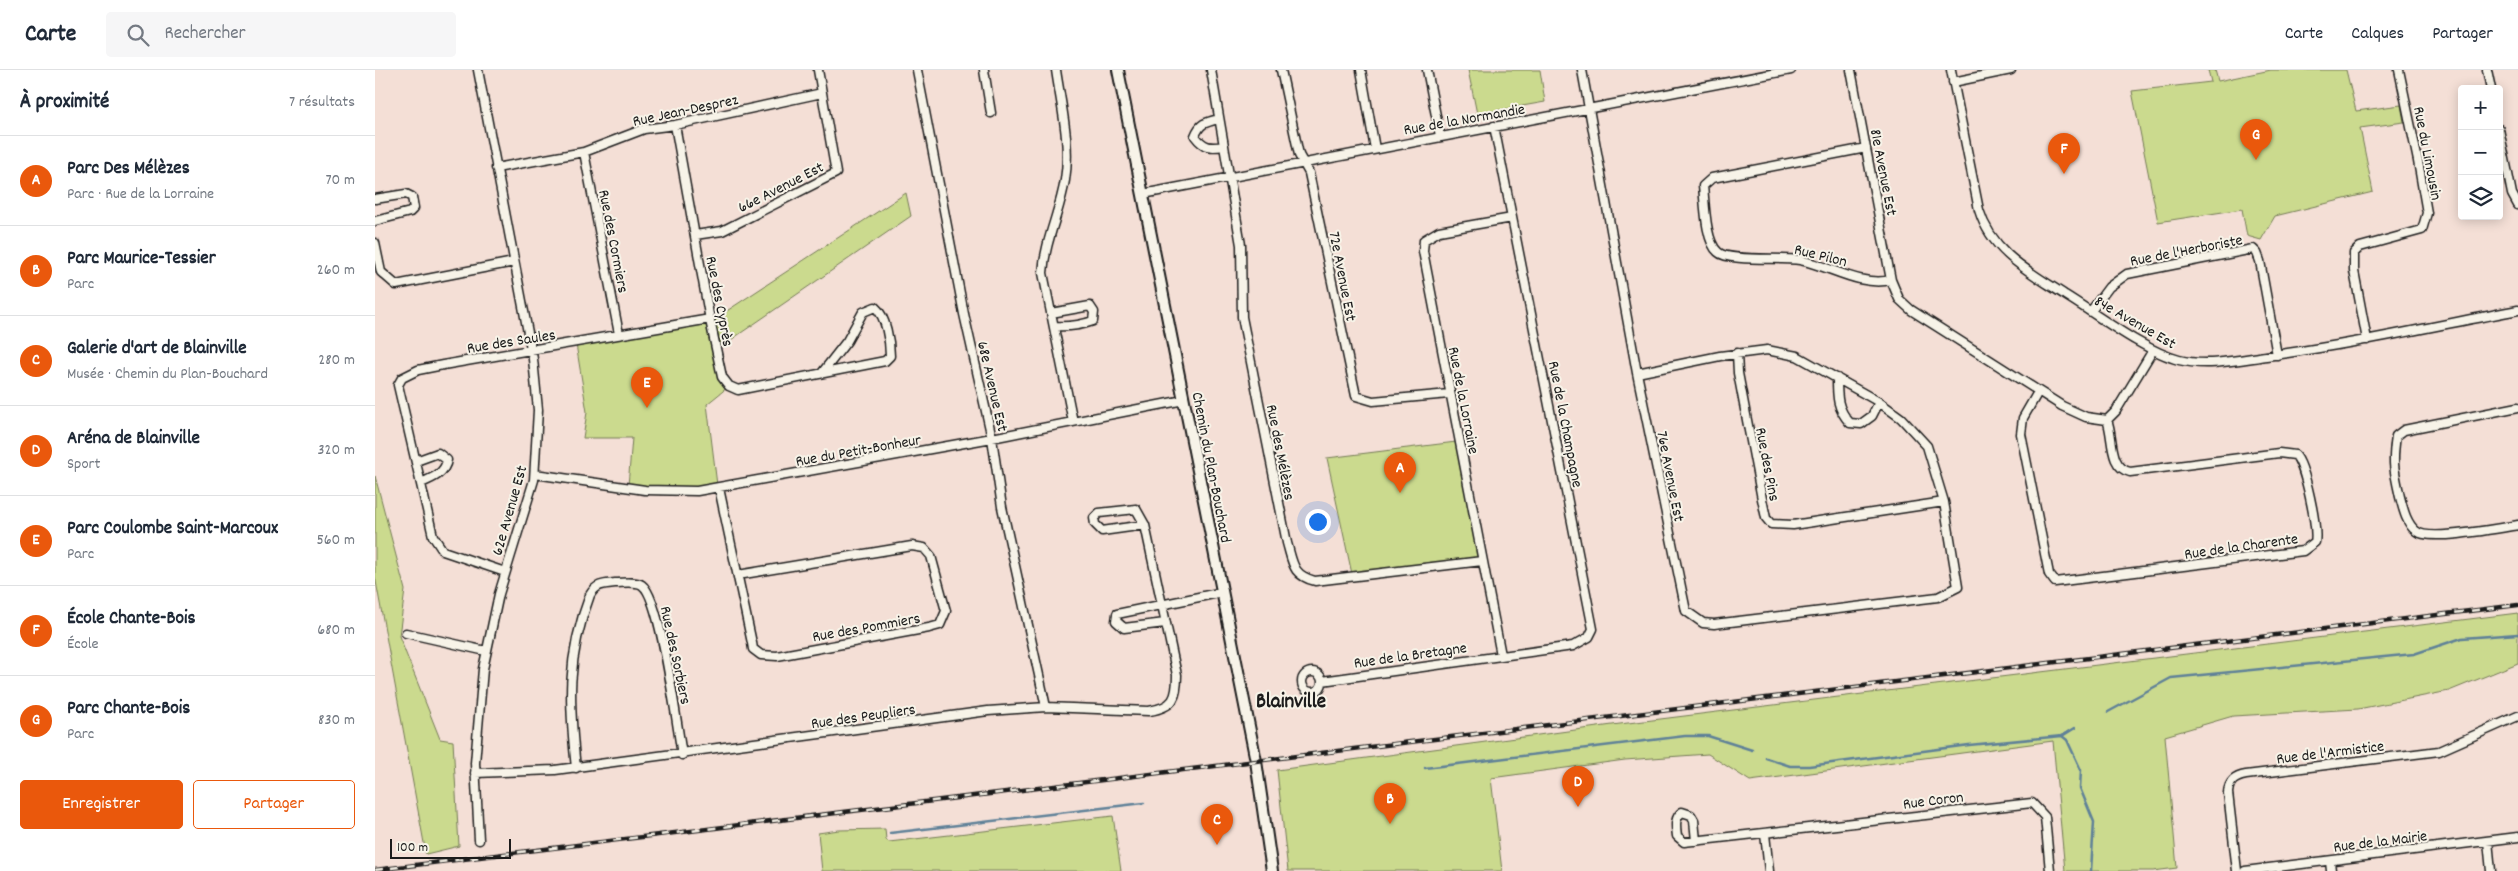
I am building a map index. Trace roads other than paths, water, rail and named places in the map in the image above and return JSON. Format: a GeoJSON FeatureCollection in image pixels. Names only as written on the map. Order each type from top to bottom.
{"type":"FeatureCollection","features":[{"type":"Feature","properties":{"kind":"street","name":"62e Avenue Est"},"geometry":{"type":"LineString","coordinates":[[478,70],[531,350],[538,404],[535,474],[524,517],[505,572],[485,651],[477,720],[475,773],[479,840]]}},
{"type":"Feature","properties":{"kind":"street","name":"66e Avenue Est"},"geometry":{"type":"LineString","coordinates":[[695,235],[722,231],[836,173],[818,70]]}},
{"type":"Feature","properties":{"kind":"street","name":"68e Avenue Est"},"geometry":{"type":"LineString","coordinates":[[917,70],[964,314],[992,438],[1002,507],[1046,707]]}},
{"type":"Feature","properties":{"kind":"street"},"geometry":{"type":"LineString","coordinates":[[984,70],[991,113]]}},
{"type":"Feature","properties":{"kind":"street"},"geometry":{"type":"LineString","coordinates":[[1056,70],[1067,146],[1066,179],[1044,252],[1043,273],[1073,422]]}},
{"type":"Feature","properties":{"kind":"street","name":"Chemin du Plan-Bouchard"},"geometry":{"type":"LineString","coordinates":[[1118,70],[1256,761],[1271,871]]}},
{"type":"Feature","properties":{"kind":"street","name":"Rue des Mélèzes"},"geometry":{"type":"LineString","coordinates":[[1211,70],[1241,245],[1242,317],[1287,543],[1294,568],[1301,577],[1315,581],[1482,561]]}},
{"type":"Feature","properties":{"kind":"street","name":"72e Avenue Est"},"geometry":{"type":"LineString","coordinates":[[1281,70],[1298,152],[1309,173],[1356,396],[1373,401],[1449,394]]}},
{"type":"Feature","properties":{"kind":"street"},"geometry":{"type":"LineString","coordinates":[[1361,70],[1375,149]]}},
{"type":"Feature","properties":{"kind":"street"},"geometry":{"type":"LineString","coordinates":[[1427,70],[1440,136]]}},
{"type":"Feature","properties":{"kind":"street","name":"76e Avenue Est"},"geometry":{"type":"LineString","coordinates":[[1582,70],[1637,373],[1686,611],[1703,623],[1714,624],[1938,597],[1958,587],[1944,502]]}},
{"type":"Feature","properties":{"kind":"street","name":"Rue de la Normandie"},"geometry":{"type":"LineString","coordinates":[[1143,194],[1791,70]]}},
{"type":"Feature","properties":{"kind":"street","name":"81e Avenue Est"},"geometry":{"type":"LineString","coordinates":[[1851,70],[1891,280]]}},
{"type":"Feature","properties":{"kind":"street","name":"84e Avenue Est"},"geometry":{"type":"LineString","coordinates":[[1951,70],[1979,210],[1988,233],[2001,250],[2016,263],[2091,311],[2153,350],[2173,359],[2198,363],[2277,355],[2367,340],[2518,310]]}},
{"type":"Feature","properties":{"kind":"street"},"geometry":{"type":"LineString","coordinates":[[1953,82],[2011,70]]}},
{"type":"Feature","properties":{"kind":"street","name":"Rue du Limousin"},"geometry":{"type":"LineString","coordinates":[[2367,340],[2354,271],[2354,253],[2360,247],[2423,230],[2427,212],[2399,70]]}},
{"type":"Feature","properties":{"kind":"street"},"geometry":{"type":"LineString","coordinates":[[2487,70],[2490,85]]}},
{"type":"Feature","properties":{"kind":"street","name":"Rue Jean-Desprez"},"geometry":{"type":"LineString","coordinates":[[496,168],[584,152],[644,129],[675,125],[822,93]]}},
{"type":"Feature","properties":{"kind":"street"},"geometry":{"type":"LineString","coordinates":[[1219,119],[1205,122],[1199,127],[1195,136],[1201,144],[1209,148],[1224,146]]}},
{"type":"Feature","properties":{"kind":"street","name":"Rue des Cyprès"},"geometry":{"type":"LineString","coordinates":[[675,125],[722,377],[729,386],[738,390],[885,361],[890,356],[881,312],[875,307],[863,312],[847,341],[822,373]]}},
{"type":"Feature","properties":{"kind":"street","name":"Rue de la Champagne"},"geometry":{"type":"LineString","coordinates":[[1494,126],[1593,630],[1589,637],[1573,646],[1501,655]]}},
{"type":"Feature","properties":{"kind":"street"},"geometry":{"type":"LineString","coordinates":[[2499,130],[2513,194],[2518,205]]}},
{"type":"Feature","properties":{"kind":"street","name":"Rue Pilon"},"geometry":{"type":"LineString","coordinates":[[1866,148],[1712,178],[1703,186],[1706,219],[1712,246],[1719,254],[1728,258],[1766,257],[1799,260],[1873,282],[1891,280]]}},
{"type":"Feature","properties":{"kind":"street","name":"Rue des Cormiers"},"geometry":{"type":"LineString","coordinates":[[584,152],[619,334]]}},
{"type":"Feature","properties":{"kind":"street"},"geometry":{"type":"LineString","coordinates":[[375,199],[406,194],[412,197],[414,208],[410,212],[375,221]]}},
{"type":"Feature","properties":{"kind":"street","name":"Rue de la Lorraine"},"geometry":{"type":"LineString","coordinates":[[1501,655],[1449,394],[1423,251],[1424,240],[1439,232],[1512,218]]}},
{"type":"Feature","properties":{"kind":"street"},"geometry":{"type":"LineString","coordinates":[[375,243],[381,272],[396,285],[514,262]]}},
{"type":"Feature","properties":{"kind":"street","name":"Rue de l'Herboriste"},"geometry":{"type":"LineString","coordinates":[[2091,311],[2109,287],[2127,274],[2253,249],[2260,261],[2277,355]]}},
{"type":"Feature","properties":{"kind":"street"},"geometry":{"type":"LineString","coordinates":[[1891,280],[1897,296],[1903,304],[2038,392],[2076,414],[2107,420],[2114,414],[2153,350]]}},
{"type":"Feature","properties":{"kind":"street"},"geometry":{"type":"LineString","coordinates":[[1051,314],[1090,306],[1094,312],[1093,320],[1086,323],[1069,327],[1054,326]]}},
{"type":"Feature","properties":{"kind":"street","name":"Rue des Saules"},"geometry":{"type":"LineString","coordinates":[[505,572],[440,549],[433,536],[398,385],[402,378],[418,370],[710,319]]}},
{"type":"Feature","properties":{"kind":"street"},"geometry":{"type":"LineString","coordinates":[[1637,373],[1737,353],[1767,350],[1797,356],[1879,402],[1901,418],[1927,446],[1944,502]]}},
{"type":"Feature","properties":{"kind":"street","name":"Rue des Pins"},"geometry":{"type":"LineString","coordinates":[[1737,353],[1738,373],[1762,499],[1766,518],[1771,524],[1793,525],[1944,502]]}},
{"type":"Feature","properties":{"kind":"street"},"geometry":{"type":"LineString","coordinates":[[1837,378],[1837,402],[1841,414],[1850,423],[1861,424],[1872,416],[1879,402]]}},
{"type":"Feature","properties":{"kind":"street","name":"Rue de la Charente"},"geometry":{"type":"LineString","coordinates":[[2038,392],[2024,414],[2021,434],[2049,574],[2055,582],[2303,551],[2313,545],[2315,534],[2302,466],[2295,455],[2279,453],[2130,472],[2123,470],[2116,463],[2107,420]]}},
{"type":"Feature","properties":{"kind":"street","name":"Rue du Petit-Bonheur"},"geometry":{"type":"LineString","coordinates":[[535,474],[645,490],[697,491],[992,438],[1184,400]]}},
{"type":"Feature","properties":{"kind":"street"},"geometry":{"type":"LineString","coordinates":[[2518,407],[2404,430],[2396,436],[2392,464],[2405,516],[2416,532],[2424,535],[2444,536],[2518,526]]}},
{"type":"Feature","properties":{"kind":"street"},"geometry":{"type":"LineString","coordinates":[[416,461],[438,453],[445,456],[447,460],[446,466],[440,473],[421,483]]}},
{"type":"Feature","properties":{"kind":"street","name":"Rue des Pommiers"},"geometry":{"type":"LineString","coordinates":[[719,488],[737,575],[753,649],[761,656],[777,656],[929,628],[940,625],[945,611],[931,556],[924,548],[912,546],[737,575]]}},
{"type":"Feature","properties":{"kind":"street"},"geometry":{"type":"LineString","coordinates":[[1136,509],[1145,525],[1102,531],[1095,524],[1094,518],[1099,514],[1136,509]]}},
{"type":"Feature","properties":{"kind":"street","name":"Rue des Peupliers"},"geometry":{"type":"LineString","coordinates":[[475,773],[531,772],[576,768],[682,755],[988,711],[1046,707],[1149,711],[1160,709],[1171,702],[1177,694],[1177,675],[1145,525]]}},
{"type":"Feature","properties":{"kind":"street","name":"Rue des Sorbiers"},"geometry":{"type":"LineString","coordinates":[[576,768],[569,691],[574,647],[590,595],[594,588],[602,584],[637,584],[647,591],[651,599],[660,631],[682,755]]}},
{"type":"Feature","properties":{"kind":"street"},"geometry":{"type":"LineString","coordinates":[[1165,623],[1124,628],[1116,621],[1117,614],[1223,592]]}},
{"type":"Feature","properties":{"kind":"street"},"geometry":{"type":"LineString","coordinates":[[406,633],[485,651]]}},
{"type":"Feature","properties":{"kind":"street","name":"Rue de la Bretagne"},"geometry":{"type":"LineString","coordinates":[[1322,681],[1501,655]]}},
{"type":"Feature","properties":{"kind":"street","name":"Rue de l'Armistice"},"geometry":{"type":"LineString","coordinates":[[2237,871],[2228,793],[2230,784],[2236,778],[2439,751],[2518,716]]}},
{"type":"Feature","properties":{"kind":"street","name":"Rue Coron"},"geometry":{"type":"LineString","coordinates":[[1696,840],[1765,834],[1959,809],[2032,803],[2045,817],[2050,871]]}},
{"type":"Feature","properties":{"kind":"street"},"geometry":{"type":"LineString","coordinates":[[1765,834],[1769,871]]}},
{"type":"Feature","properties":{"kind":"street","name":"Rue de la Mairie"},"geometry":{"type":"LineString","coordinates":[[2245,871],[2518,837]]}},
{"type":"Feature","properties":{"kind":"street"},"geometry":{"type":"LineString","coordinates":[[2488,841],[2491,871]]}},
{"type":"Feature","properties":{"kind":"street"},"geometry":{"type":"LineString","coordinates":[[2330,861],[2331,871]]}},
{"type":"Feature","properties":{"kind":"waterway"},"geometry":{"type":"LineString","coordinates":[[2108,712],[2171,678],[2414,654],[2462,638],[2518,634]]}},
{"type":"Feature","properties":{"kind":"waterway"},"geometry":{"type":"LineString","coordinates":[[1766,758],[1790,766],[1809,766],[1969,745],[2062,736],[2075,728]]}},
{"type":"Feature","properties":{"kind":"waterway"},"geometry":{"type":"LineString","coordinates":[[1425,768],[1685,736],[1708,736],[1752,750]]}},
{"type":"Feature","properties":{"kind":"waterway"},"geometry":{"type":"LineString","coordinates":[[2062,736],[2067,740],[2081,770],[2080,788],[2094,822],[2091,871]]}},
{"type":"Feature","properties":{"kind":"waterway"},"geometry":{"type":"LineString","coordinates":[[890,833],[1144,803]]}},
{"type":"Feature","properties":{"kind":"railway"},"geometry":{"type":"LineString","coordinates":[[375,870],[2518,605]]}},
{"type":"Feature","properties":{"kind":"place","name":"Parc Chante-Bois"},"geometry":{"type":"Point","coordinates":[2256,160]}},
{"type":"Feature","properties":{"kind":"place","name":"École Chante-Bois"},"geometry":{"type":"Point","coordinates":[2064,174]}},
{"type":"Feature","properties":{"kind":"place","name":"Parc Coulombe Saint-Marcoux"},"geometry":{"type":"Point","coordinates":[647,408]}},
{"type":"Feature","properties":{"kind":"place","name":"Parc Des Mélèzes"},"geometry":{"type":"Point","coordinates":[1400,493]}},
{"type":"Feature","properties":{"kind":"place","name":"Aréna de Blainville"},"geometry":{"type":"Point","coordinates":[1578,807]}},
{"type":"Feature","properties":{"kind":"place","name":"Parc Maurice-Tessier"},"geometry":{"type":"Point","coordinates":[1390,824]}},
{"type":"Feature","properties":{"kind":"place","name":"Galerie d'art de Blainville"},"geometry":{"type":"Point","coordinates":[1217,845]}},
{"type":"Feature","properties":{"kind":"district","name":"Blainville"},"geometry":{"type":"Point","coordinates":[1291,700]}}]}
